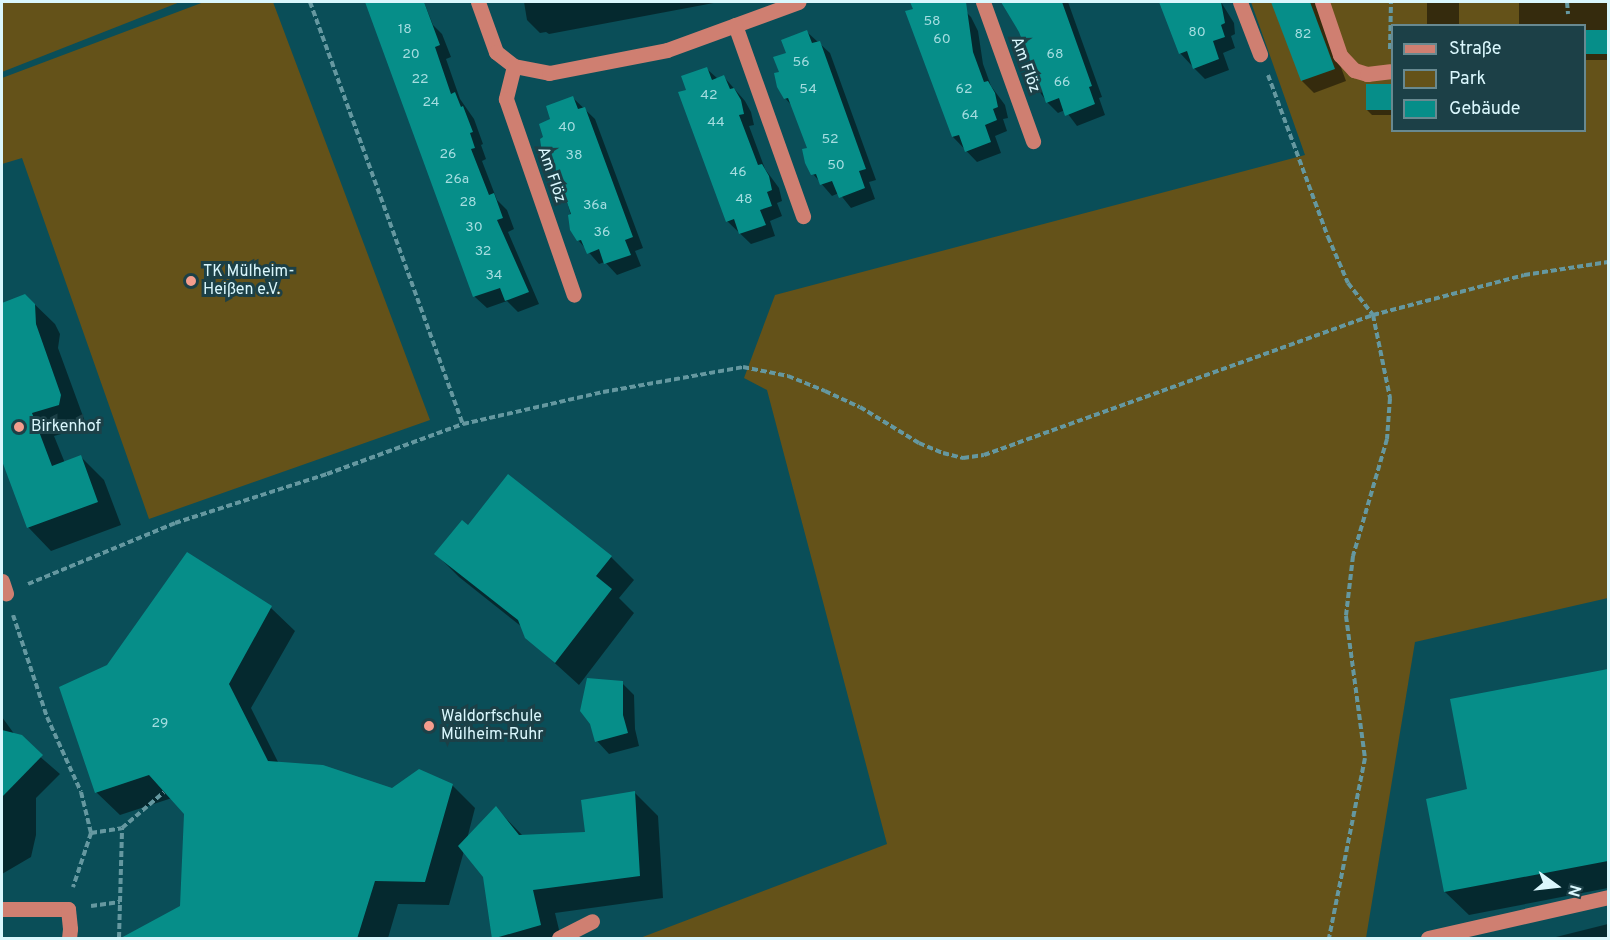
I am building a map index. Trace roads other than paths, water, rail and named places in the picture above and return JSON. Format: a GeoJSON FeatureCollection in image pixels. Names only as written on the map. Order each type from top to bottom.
{"type":"FeatureCollection","features":[{"type":"Feature","properties":{"kind":"street"},"geometry":{"type":"LineString","coordinates":[[478,2],[496,52],[514,66],[549,73],[667,50],[798,2]]}},
{"type":"Feature","properties":{"kind":"street","name":"Am Flöz"},"geometry":{"type":"LineString","coordinates":[[982,2],[1033,141]]}},
{"type":"Feature","properties":{"kind":"street"},"geometry":{"type":"LineString","coordinates":[[1240,2],[1260,54]]}},
{"type":"Feature","properties":{"kind":"street"},"geometry":{"type":"LineString","coordinates":[[1322,2],[1340,55],[1354,70],[1367,74],[1390,71]]}},
{"type":"Feature","properties":{"kind":"street"},"geometry":{"type":"LineString","coordinates":[[735,25],[803,216]]}},
{"type":"Feature","properties":{"kind":"street","name":"Am Flöz"},"geometry":{"type":"LineString","coordinates":[[514,66],[506,99],[574,295]]}},
{"type":"Feature","properties":{"kind":"street"},"geometry":{"type":"LineString","coordinates":[[1428,939],[1608,897]]}},
{"type":"Feature","properties":{"kind":"street"},"geometry":{"type":"LineString","coordinates":[[2,909],[68,909],[69,939]]}},
{"type":"Feature","properties":{"kind":"street"},"geometry":{"type":"LineString","coordinates":[[558,939],[592,921]]}},
{"type":"Feature","properties":{"kind":"place","name":"TK Mülheim- Heißen e.V."},"geometry":{"type":"Point","coordinates":[191,281]}},
{"type":"Feature","properties":{"kind":"place","name":"Birkenhof"},"geometry":{"type":"Point","coordinates":[19,427]}},
{"type":"Feature","properties":{"kind":"place","name":"Waldorfschule Mülheim-Ruhr"},"geometry":{"type":"Point","coordinates":[429,726]}}]}
